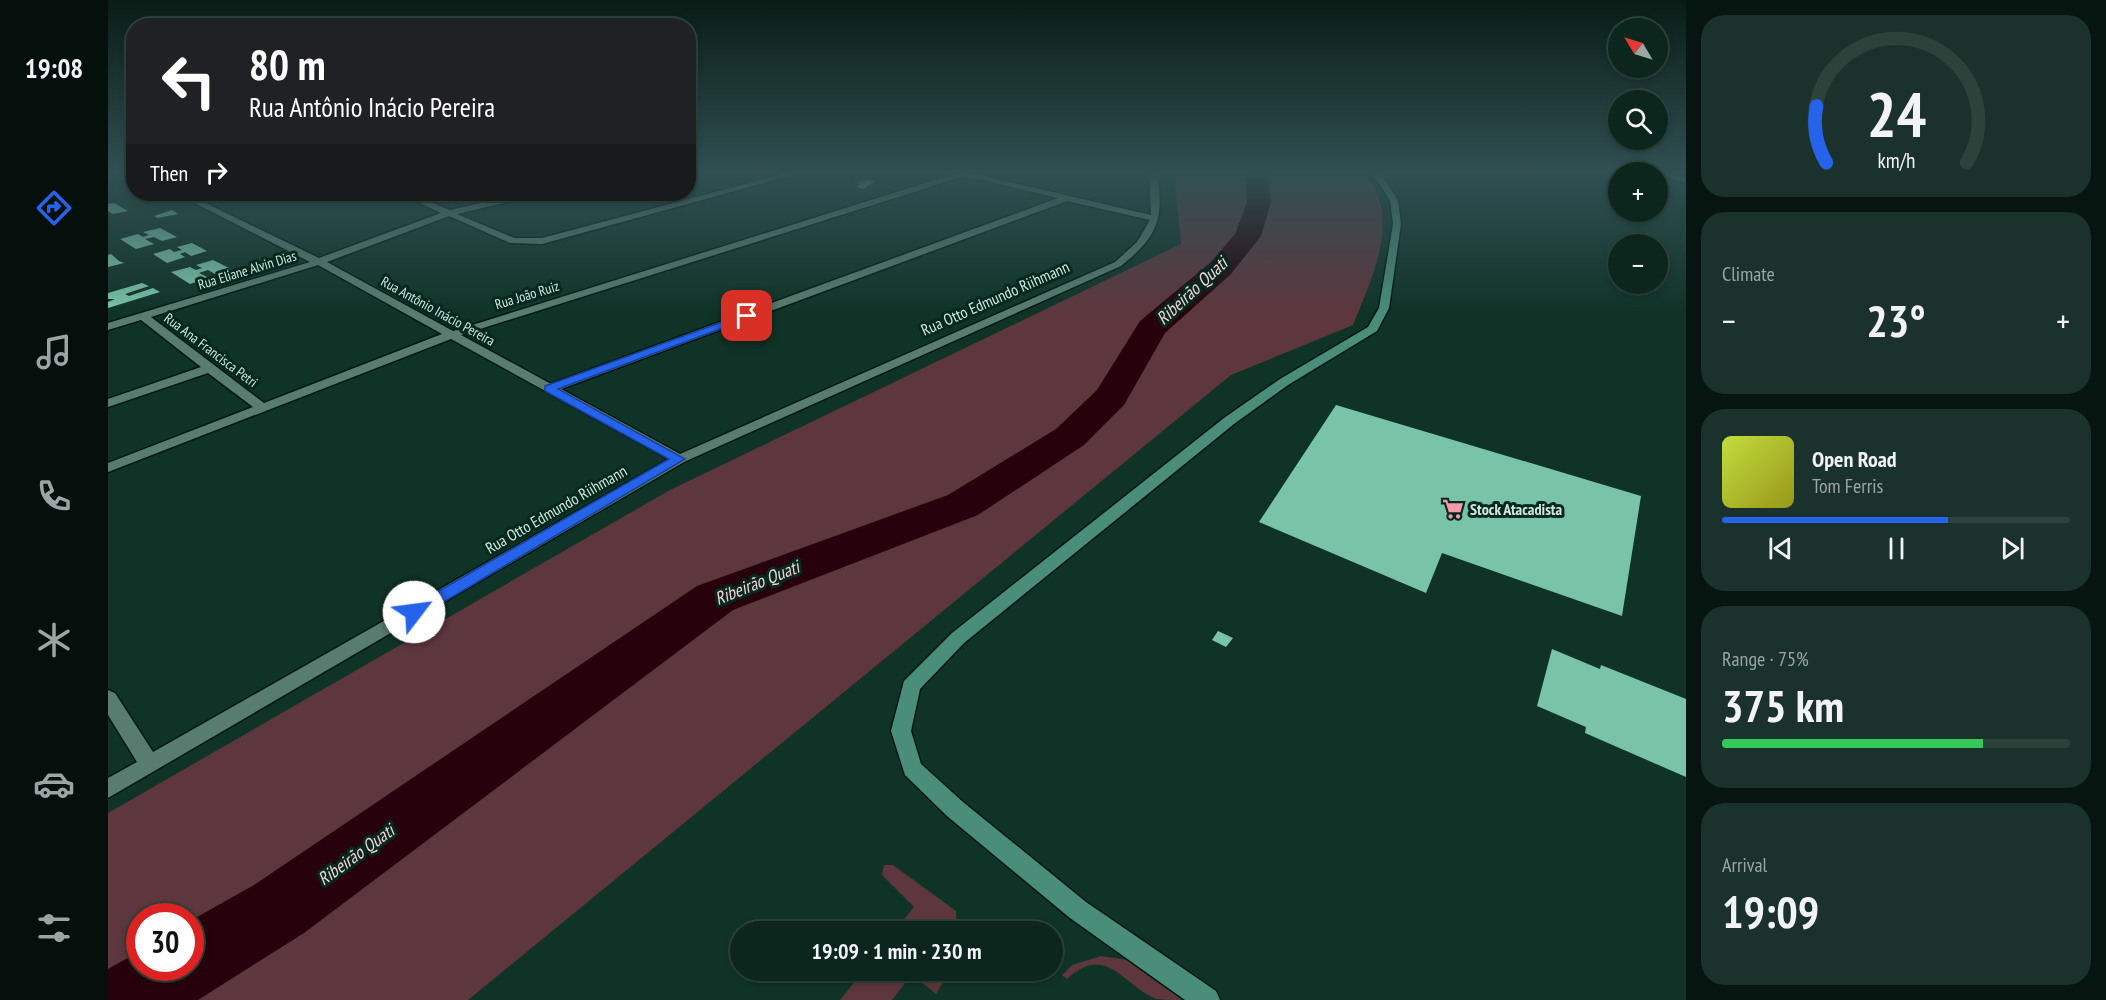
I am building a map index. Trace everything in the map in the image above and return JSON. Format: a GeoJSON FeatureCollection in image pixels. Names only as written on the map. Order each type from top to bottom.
{"type":"FeatureCollection","features":[{"type":"Feature","properties":{"kind":"street","name":"Rua Antônio Inácio Pereira"},"geometry":{"type":"LineString","coordinates":[[233,220],[319,262],[679,459]]}},
{"type":"Feature","properties":{"kind":"street","name":"Rua Eliane Alvin Dias"},"geometry":{"type":"LineString","coordinates":[[108,327],[319,262],[432,220]]}},
{"type":"Feature","properties":{"kind":"street"},"geometry":{"type":"LineString","coordinates":[[465,220],[513,241],[542,240],[619,220]]}},
{"type":"Feature","properties":{"kind":"street","name":"Rua João Ruiz"},"geometry":{"type":"LineString","coordinates":[[108,468],[450,335],[815,220]]}},
{"type":"Feature","properties":{"kind":"street"},"geometry":{"type":"LineString","coordinates":[[549,389],[1008,220]]}},
{"type":"Feature","properties":{"kind":"street","name":"Rua Otto Edmundo Riihmann"},"geometry":{"type":"LineString","coordinates":[[108,789],[679,459],[1118,264],[1150,234],[1155,220]]}},
{"type":"Feature","properties":{"kind":"street"},"geometry":{"type":"LineString","coordinates":[[1207,1000],[1078,910],[955,809],[912,769],[901,731],[911,686],[958,638],[1229,422],[1284,382],[1373,328],[1384,308],[1396,220]]}},
{"type":"Feature","properties":{"kind":"street","name":"Rua Ana Francisca Petri"},"geometry":{"type":"LineString","coordinates":[[143,316],[262,408]]}},
{"type":"Feature","properties":{"kind":"street"},"geometry":{"type":"LineString","coordinates":[[108,403],[210,368]]}},
{"type":"Feature","properties":{"kind":"street"},"geometry":{"type":"LineString","coordinates":[[108,698],[150,765]]}},
{"type":"Feature","properties":{"kind":"shaded area"},"geometry":{"type":"Polygon","coordinates":[[[1179,220],[1382,220],[1380,248],[1375,268],[1353,325],[1231,375],[468,1000],[108,1000],[108,813],[670,490],[1181,244],[1179,220]]]}},
{"type":"Feature","properties":{"kind":"shaded area"},"geometry":{"type":"Polygon","coordinates":[[[884,865],[893,865],[956,911],[956,921],[903,921],[914,907],[882,875],[884,865]]]}},
{"type":"Feature","properties":{"kind":"shaded area"},"geometry":{"type":"Polygon","coordinates":[[[1101,956],[1128,960],[1188,1000],[1156,999],[1104,966],[1093,965],[1081,969],[1067,979],[1063,974],[1072,965],[1101,956]]]}},
{"type":"Feature","properties":{"kind":"shaded area"},"geometry":{"type":"Polygon","coordinates":[[[855,981],[907,981],[892,1000],[840,1000],[855,981]]]}},
{"type":"Feature","properties":{"kind":"shaded area"},"geometry":{"type":"Polygon","coordinates":[[[920,981],[944,981],[936,994],[920,981]]]}},
{"type":"Feature","properties":{"kind":"building"},"geometry":{"type":"Polygon","coordinates":[[[160,228],[177,237],[162,241],[154,237],[145,239],[154,244],[136,249],[120,239],[138,234],[143,237],[149,235],[143,232],[160,228]]]}},
{"type":"Feature","properties":{"kind":"building"},"geometry":{"type":"Polygon","coordinates":[[[192,243],[207,251],[191,256],[185,252],[180,254],[185,257],[167,263],[153,254],[170,249],[174,252],[182,250],[177,247],[192,243]]]}},
{"type":"Feature","properties":{"kind":"building"},"geometry":{"type":"Polygon","coordinates":[[[111,254],[124,263],[108,267],[108,255],[111,254]]]}},
{"type":"Feature","properties":{"kind":"building"},"geometry":{"type":"Polygon","coordinates":[[[213,260],[233,270],[217,275],[208,270],[199,273],[209,278],[190,284],[171,272],[190,267],[196,270],[202,268],[196,265],[213,260]]]}},
{"type":"Feature","properties":{"kind":"building"},"geometry":{"type":"Polygon","coordinates":[[[142,283],[149,286],[125,294],[129,296],[153,288],[160,292],[108,308],[108,302],[115,299],[108,299],[108,293],[142,283]]]}},
{"type":"Feature","properties":{"kind":"building","name":"Stock Atacadista"},"geometry":{"type":"Polygon","coordinates":[[[1336,405],[1641,496],[1622,616],[1442,553],[1426,593],[1259,522],[1336,405]]]}},
{"type":"Feature","properties":{"kind":"building"},"geometry":{"type":"Polygon","coordinates":[[[1218,631],[1233,638],[1226,647],[1212,640],[1218,631]]]}},
{"type":"Feature","properties":{"kind":"building"},"geometry":{"type":"Polygon","coordinates":[[[1552,649],[1600,669],[1601,665],[1686,699],[1686,777],[1585,733],[1586,727],[1537,706],[1552,649]]]}},
{"type":"Feature","properties":{"kind":"waterway","name":"Ribeirão Quati"},"geometry":{"type":"LineString","coordinates":[[204,954],[279,909],[715,598],[963,505],[1070,437],[1111,397],[1152,328],[1221,268],[1248,236],[1253,220]]}},
{"type":"Feature","properties":{"kind":"waterway","name":"Ribeirão Quati"},"geometry":{"type":"LineString","coordinates":[[127,1000],[160,981]]}},
{"type":"Feature","properties":{"kind":"place","name":"Stock Atacadista"},"geometry":{"type":"Point","coordinates":[1453,509]}},
{"type":"Feature","properties":{"kind":"route"},"geometry":{"type":"LineString","coordinates":[[414,612],[679,459],[549,389],[747,316]]}}]}
